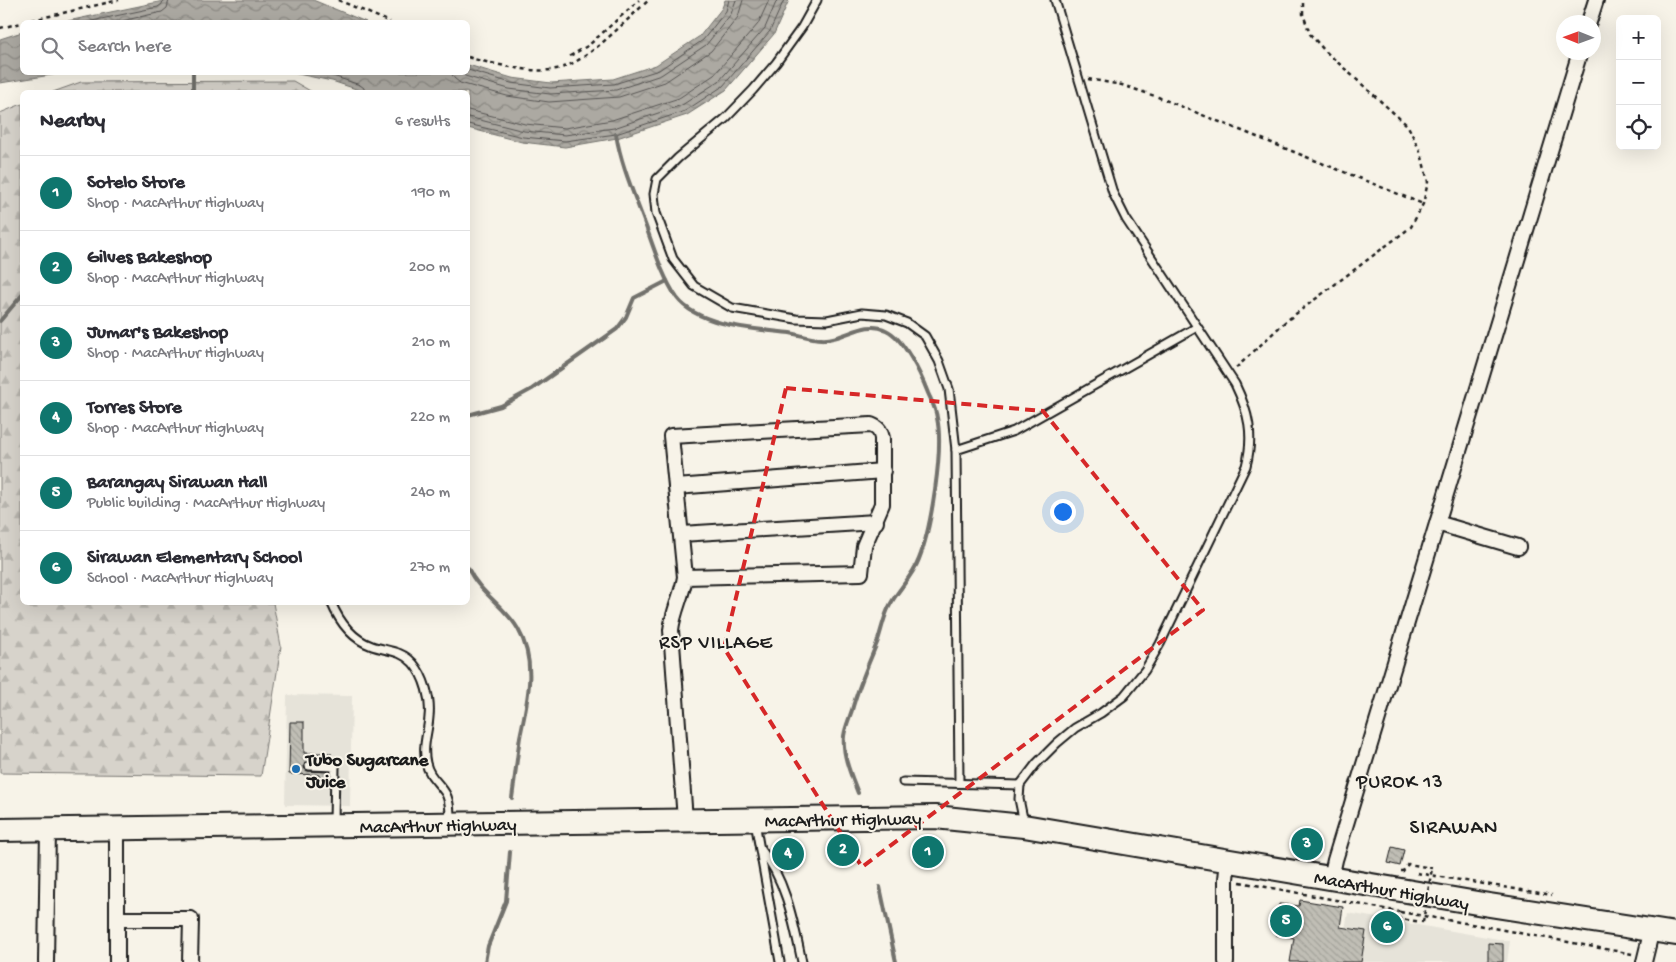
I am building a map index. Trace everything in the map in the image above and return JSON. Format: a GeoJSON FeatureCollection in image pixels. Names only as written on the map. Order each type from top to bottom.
{"type":"FeatureCollection","features":[{"type":"Feature","properties":{"kind":"highway","name":"MacArthur Highway"},"geometry":{"type":"LineString","coordinates":[[0,830],[935,817],[1024,826],[1227,870],[1331,878],[1676,934]]}},
{"type":"Feature","properties":{"kind":"street"},"geometry":{"type":"LineString","coordinates":[[1591,15],[1596,0]]}},
{"type":"Feature","properties":{"kind":"street"},"geometry":{"type":"LineString","coordinates":[[1331,878],[1578,60]]}},
{"type":"Feature","properties":{"kind":"street"},"geometry":{"type":"LineString","coordinates":[[685,577],[861,573],[864,546],[876,522],[882,504],[881,431],[871,425],[671,436],[685,577],[683,590],[673,616],[671,630],[685,820]]}},
{"type":"Feature","properties":{"kind":"street"},"geometry":{"type":"LineString","coordinates":[[676,487],[883,471]]}},
{"type":"Feature","properties":{"kind":"street"},"geometry":{"type":"LineString","coordinates":[[681,534],[876,522]]}},
{"type":"Feature","properties":{"kind":"street"},"geometry":{"type":"LineString","coordinates":[[1437,523],[1518,547]]}},
{"type":"Feature","properties":{"kind":"street"},"geometry":{"type":"LineString","coordinates":[[117,828],[117,962]]}},
{"type":"Feature","properties":{"kind":"street"},"geometry":{"type":"LineString","coordinates":[[46,962],[48,829]]}},
{"type":"Feature","properties":{"kind":"street"},"geometry":{"type":"LineString","coordinates":[[1226,962],[1227,870]]}},
{"type":"Feature","properties":{"kind":"street"},"geometry":{"type":"LineString","coordinates":[[117,919],[191,920],[190,962]]}},
{"type":"Feature","properties":{"kind":"street"},"geometry":{"type":"LineString","coordinates":[[1644,959],[1652,929]]}},
{"type":"Feature","properties":{"kind":"lane"},"geometry":{"type":"LineString","coordinates":[[818,0],[802,27],[776,63],[753,90],[726,118],[678,158],[657,179],[654,194],[656,214],[673,259],[694,286],[732,308],[796,319],[827,320],[862,313],[886,315],[907,323],[925,336],[939,361],[949,389],[956,450],[959,783]]}},
{"type":"Feature","properties":{"kind":"lane"},"geometry":{"type":"LineString","coordinates":[[1024,826],[1020,785],[1036,764],[1057,743],[1124,696],[1144,670],[1160,644],[1246,466],[1250,448],[1247,413],[1242,398],[1229,375],[1126,219],[1113,193],[1055,0]]}},
{"type":"Feature","properties":{"kind":"lane"},"geometry":{"type":"LineString","coordinates":[[956,450],[1014,431],[1197,327]]}},
{"type":"Feature","properties":{"kind":"lane"},"geometry":{"type":"LineString","coordinates":[[333,605],[345,627],[356,638],[372,646],[403,654],[414,664],[423,680],[429,697],[430,707],[424,745],[426,761],[432,779],[445,792],[448,798],[450,824]]}},
{"type":"Feature","properties":{"kind":"lane"},"geometry":{"type":"LineString","coordinates":[[309,766],[335,767],[334,825]]}},
{"type":"Feature","properties":{"kind":"lane"},"geometry":{"type":"LineString","coordinates":[[903,782],[1020,785]]}},
{"type":"Feature","properties":{"kind":"lane"},"geometry":{"type":"LineString","coordinates":[[755,819],[780,962]]}},
{"type":"Feature","properties":{"kind":"lane"},"geometry":{"type":"LineString","coordinates":[[760,848],[770,862],[783,891],[802,962]]}},
{"type":"Feature","properties":{"kind":"path"},"geometry":{"type":"LineString","coordinates":[[36,20],[120,0]]}},
{"type":"Feature","properties":{"kind":"path"},"geometry":{"type":"LineString","coordinates":[[338,0],[385,20]]}},
{"type":"Feature","properties":{"kind":"path"},"geometry":{"type":"LineString","coordinates":[[570,56],[589,44],[638,0]]}},
{"type":"Feature","properties":{"kind":"path"},"geometry":{"type":"LineString","coordinates":[[470,57],[519,69],[535,71],[568,66],[588,54],[649,0]]}},
{"type":"Feature","properties":{"kind":"path"},"geometry":{"type":"LineString","coordinates":[[1229,375],[1285,322],[1411,227],[1423,204],[1428,182],[1421,153],[1408,126],[1324,50],[1310,34],[1303,14],[1303,0]]}},
{"type":"Feature","properties":{"kind":"path"},"geometry":{"type":"LineString","coordinates":[[0,28],[20,24]]}},
{"type":"Feature","properties":{"kind":"path"},"geometry":{"type":"LineString","coordinates":[[1079,78],[1122,85],[1158,96],[1423,204]]}},
{"type":"Feature","properties":{"kind":"path"},"geometry":{"type":"LineString","coordinates":[[1394,870],[1403,871],[1408,864],[1432,868],[1423,922],[1399,919],[1400,912]]}},
{"type":"Feature","properties":{"kind":"path"},"geometry":{"type":"LineString","coordinates":[[1227,870],[1400,912],[1477,924],[1644,959]]}},
{"type":"Feature","properties":{"kind":"path"},"geometry":{"type":"LineString","coordinates":[[1413,873],[1559,896]]}},
{"type":"Feature","properties":{"kind":"highlighted area"},"geometry":{"type":"Polygon","coordinates":[[[786,388],[1043,411],[1203,610],[862,867],[724,648],[786,388]]]}},
{"type":"Feature","properties":{"kind":"shaded area"},"geometry":{"type":"Polygon","coordinates":[[[287,695],[352,696],[350,806],[285,805],[287,695]]]}},
{"type":"Feature","properties":{"kind":"shaded area"},"geometry":{"type":"Polygon","coordinates":[[[1348,913],[1510,941],[1507,962],[1339,962],[1348,913]]]}},
{"type":"Feature","properties":{"kind":"green space"},"geometry":{"type":"Polygon","coordinates":[[[293,81],[309,90],[59,90],[81,82],[293,81]]]}},
{"type":"Feature","properties":{"kind":"green space"},"geometry":{"type":"Polygon","coordinates":[[[20,105],[20,605],[273,605],[281,646],[261,776],[0,773],[0,113],[20,105]]]}},
{"type":"Feature","properties":{"kind":"water"},"geometry":{"type":"Polygon","coordinates":[[[168,0],[313,0],[361,20],[73,20],[168,0]]]}},
{"type":"Feature","properties":{"kind":"water"},"geometry":{"type":"Polygon","coordinates":[[[725,0],[789,0],[774,34],[726,90],[687,115],[617,138],[565,147],[522,142],[470,129],[470,90],[359,90],[332,81],[303,75],[470,75],[470,66],[512,78],[551,83],[613,79],[656,65],[700,36],[722,8],[725,0]]]}},
{"type":"Feature","properties":{"kind":"water"},"geometry":{"type":"Polygon","coordinates":[[[20,33],[20,75],[51,75],[0,83],[0,39],[20,33]]]}},
{"type":"Feature","properties":{"kind":"building"},"geometry":{"type":"Polygon","coordinates":[[[290,722],[304,722],[304,753],[331,753],[331,762],[309,761],[304,765],[308,771],[330,772],[329,780],[319,780],[319,775],[289,774],[290,722]]]}},
{"type":"Feature","properties":{"kind":"building"},"geometry":{"type":"Polygon","coordinates":[[[1392,847],[1404,850],[1400,866],[1388,863],[1392,847]]]}},
{"type":"Feature","properties":{"kind":"building"},"geometry":{"type":"Polygon","coordinates":[[[1300,900],[1343,907],[1340,927],[1366,931],[1361,962],[1290,962],[1294,938],[1276,935],[1279,904],[1299,906],[1300,900]]]}},
{"type":"Feature","properties":{"kind":"building"},"geometry":{"type":"Polygon","coordinates":[[[1488,943],[1503,944],[1503,962],[1488,962],[1488,943]]]}},
{"type":"Feature","properties":{"kind":"waterway"},"geometry":{"type":"LineString","coordinates":[[193,75],[193,90]]}},
{"type":"Feature","properties":{"kind":"waterway"},"geometry":{"type":"LineString","coordinates":[[616,134],[624,168],[659,262],[677,298],[687,308],[714,321],[730,325],[790,333],[817,339],[838,337],[870,327],[886,330],[893,334],[911,358],[935,408],[939,432],[938,468],[924,546],[916,566],[888,609],[857,693],[845,733],[846,758],[858,793]]}},
{"type":"Feature","properties":{"kind":"waterway"},"geometry":{"type":"LineString","coordinates":[[470,414],[501,406],[532,389],[617,329],[626,317],[634,298],[667,281]]}},
{"type":"Feature","properties":{"kind":"waterway"},"geometry":{"type":"LineString","coordinates":[[0,321],[20,297]]}},
{"type":"Feature","properties":{"kind":"waterway"},"geometry":{"type":"LineString","coordinates":[[470,572],[485,592],[513,621],[524,642],[528,655],[528,696],[520,737],[512,798]]}},
{"type":"Feature","properties":{"kind":"waterway"},"geometry":{"type":"LineString","coordinates":[[485,962],[488,946],[506,901],[510,852]]}},
{"type":"Feature","properties":{"kind":"waterway"},"geometry":{"type":"LineString","coordinates":[[880,887],[896,962]]}},
{"type":"Feature","properties":{"kind":"place","name":"Tubo Sugarcane Juice"},"geometry":{"type":"Point","coordinates":[296,769]}},
{"type":"Feature","properties":{"kind":"place","name":"Jumar's Bakeshop"},"geometry":{"type":"Point","coordinates":[1307,844]}},
{"type":"Feature","properties":{"kind":"place","name":"Gilves Bakeshop"},"geometry":{"type":"Point","coordinates":[843,850]}},
{"type":"Feature","properties":{"kind":"place","name":"Sotelo Store"},"geometry":{"type":"Point","coordinates":[928,852]}},
{"type":"Feature","properties":{"kind":"place","name":"Torres Store"},"geometry":{"type":"Point","coordinates":[788,854]}},
{"type":"Feature","properties":{"kind":"place","name":"Barangay Sirawan Hall"},"geometry":{"type":"Point","coordinates":[1286,921]}},
{"type":"Feature","properties":{"kind":"place","name":"Sirawan Elementary School"},"geometry":{"type":"Point","coordinates":[1387,927]}},
{"type":"Feature","properties":{"kind":"district","name":"RSP VILLAGE"},"geometry":{"type":"Point","coordinates":[716,641]}},
{"type":"Feature","properties":{"kind":"district","name":"PUROK 13"},"geometry":{"type":"Point","coordinates":[1400,780]}},
{"type":"Feature","properties":{"kind":"district","name":"SIRAWAN"},"geometry":{"type":"Point","coordinates":[1454,826]}}]}
